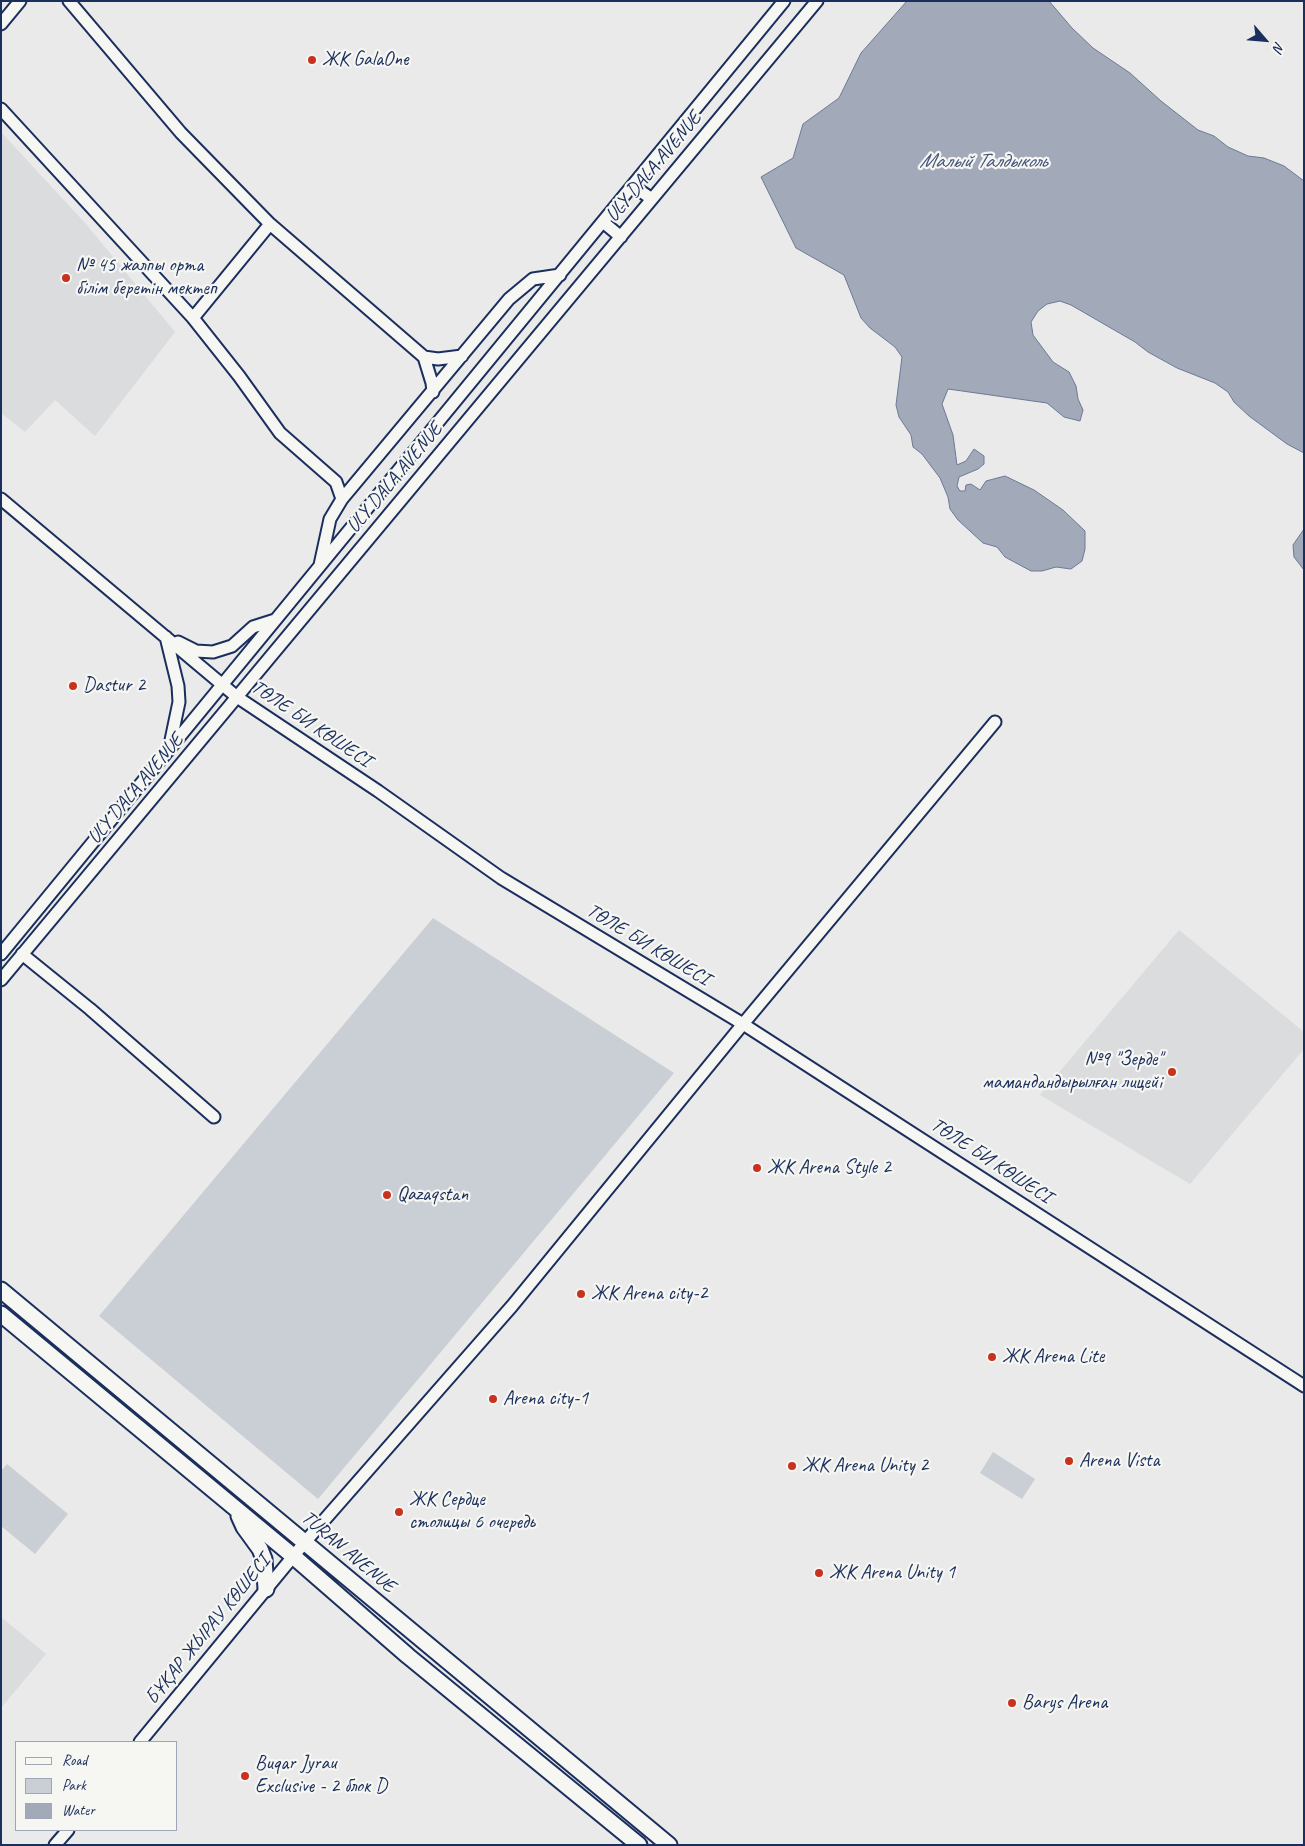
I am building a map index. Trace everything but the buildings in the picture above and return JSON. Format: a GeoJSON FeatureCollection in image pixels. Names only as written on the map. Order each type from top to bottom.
{"type":"FeatureCollection","features":[{"type":"Feature","properties":{"kind":"main road","name":"TURAN AVENUE"},"geometry":{"type":"LineString","coordinates":[[1,1290],[669,1845]]}},
{"type":"Feature","properties":{"kind":"main road","name":"TURAN AVENUE"},"geometry":{"type":"LineString","coordinates":[[1,1314],[293,1556],[408,1656],[639,1845]]}},
{"type":"Feature","properties":{"kind":"main road"},"geometry":{"type":"LineString","coordinates":[[236,1510],[244,1527],[260,1549],[264,1558],[266,1589]]}},
{"type":"Feature","properties":{"kind":"street"},"geometry":{"type":"LineString","coordinates":[[1,24],[20,1]]}},
{"type":"Feature","properties":{"kind":"street"},"geometry":{"type":"LineString","coordinates":[[69,1],[181,133],[270,224],[424,357],[432,384],[432,392]]}},
{"type":"Feature","properties":{"kind":"street","name":"ULY DALA AVENUE"},"geometry":{"type":"LineString","coordinates":[[1,954],[784,1]]}},
{"type":"Feature","properties":{"kind":"street","name":"ULY DALA AVENUE"},"geometry":{"type":"LineString","coordinates":[[1,980],[817,1]]}},
{"type":"Feature","properties":{"kind":"street"},"geometry":{"type":"LineString","coordinates":[[1,109],[193,318],[239,376],[280,433],[336,482],[342,499]]}},
{"type":"Feature","properties":{"kind":"street"},"geometry":{"type":"LineString","coordinates":[[633,186],[652,199]]}},
{"type":"Feature","properties":{"kind":"street"},"geometry":{"type":"LineString","coordinates":[[603,222],[621,237]]}},
{"type":"Feature","properties":{"kind":"street"},"geometry":{"type":"LineString","coordinates":[[193,318],[270,224]]}},
{"type":"Feature","properties":{"kind":"street"},"geometry":{"type":"LineString","coordinates":[[320,566],[330,519],[342,499],[508,299],[533,279],[560,275]]}},
{"type":"Feature","properties":{"kind":"street"},"geometry":{"type":"LineString","coordinates":[[424,357],[438,359],[462,356]]}},
{"type":"Feature","properties":{"kind":"street","name":"ТӨЛЕ БИ КӨШЕСІ"},"geometry":{"type":"LineString","coordinates":[[1,498],[236,698],[378,791],[501,878],[743,1024],[1304,1386]]}},
{"type":"Feature","properties":{"kind":"street"},"geometry":{"type":"LineString","coordinates":[[166,637],[196,651],[213,652],[232,646],[253,627],[275,620]]}},
{"type":"Feature","properties":{"kind":"street"},"geometry":{"type":"LineString","coordinates":[[166,637],[180,702],[169,750]]}},
{"type":"Feature","properties":{"kind":"street","name":"БҰҚАР ЖЫРАУ КӨШЕСІ"},"geometry":{"type":"LineString","coordinates":[[141,1741],[304,1542],[512,1306],[743,1024],[995,722]]}},
{"type":"Feature","properties":{"kind":"street"},"geometry":{"type":"LineString","coordinates":[[22,954],[90,1009],[214,1117]]}},
{"type":"Feature","properties":{"kind":"street"},"geometry":{"type":"LineString","coordinates":[[55,1845],[67,1831]]}},
{"type":"Feature","properties":{"kind":"shaded area","name":"№ 45 жалпы орта білім беретін мектеп"},"geometry":{"type":"Polygon","coordinates":[[[1,132],[86,224],[175,332],[95,436],[55,400],[25,432],[1,413],[1,132]]]}},
{"type":"Feature","properties":{"kind":"shaded area","name":"№9 \"Зерде\" мамандандырылған лицейі"},"geometry":{"type":"Polygon","coordinates":[[[1179,930],[1304,1032],[1304,1049],[1190,1184],[1040,1095],[1179,930]]]}},
{"type":"Feature","properties":{"kind":"shaded area"},"geometry":{"type":"Polygon","coordinates":[[[1,1617],[46,1654],[1,1708],[1,1617]]]}},
{"type":"Feature","properties":{"kind":"green space","name":"Qazaqstan"},"geometry":{"type":"Polygon","coordinates":[[[433,918],[674,1073],[318,1499],[99,1316],[433,918]]]}},
{"type":"Feature","properties":{"kind":"green space"},"geometry":{"type":"Polygon","coordinates":[[[993,1452],[1035,1479],[1022,1499],[980,1473],[993,1452]]]}},
{"type":"Feature","properties":{"kind":"green space"},"geometry":{"type":"Polygon","coordinates":[[[7,1464],[68,1514],[35,1554],[1,1526],[1,1471],[7,1464]]]}},
{"type":"Feature","properties":{"kind":"water","name":"Малый Талдыколь"},"geometry":{"type":"Polygon","coordinates":[[[907,1],[1049,1],[1072,28],[1093,48],[1130,73],[1161,101],[1198,130],[1214,136],[1228,147],[1248,156],[1264,158],[1284,166],[1304,181],[1304,453],[1287,444],[1249,416],[1234,402],[1228,392],[1215,383],[1177,368],[1071,305],[1060,301],[1047,304],[1038,311],[1031,322],[1033,335],[1053,362],[1069,372],[1076,386],[1078,399],[1083,410],[1080,421],[1064,417],[1047,403],[948,389],[942,404],[953,435],[957,465],[966,461],[974,449],[984,456],[984,464],[978,469],[959,477],[957,486],[960,491],[965,491],[966,485],[971,484],[980,490],[986,481],[1005,476],[1034,490],[1063,510],[1085,531],[1085,549],[1082,561],[1071,569],[1056,567],[1042,571],[1031,571],[1005,557],[997,547],[983,543],[958,520],[950,509],[948,497],[940,478],[922,454],[913,447],[911,435],[899,417],[896,405],[902,357],[895,347],[870,328],[861,318],[844,275],[796,248],[761,177],[793,158],[803,124],[839,98],[861,53],[907,1]]]}},
{"type":"Feature","properties":{"kind":"water"},"geometry":{"type":"Polygon","coordinates":[[[1304,529],[1304,570],[1294,557],[1293,545],[1304,529]]]}},
{"type":"Feature","properties":{"kind":"place","name":"ЖК GalaOne"},"geometry":{"type":"Point","coordinates":[312,60]}},
{"type":"Feature","properties":{"kind":"place","name":"№ 45 жалпы орта білім беретін мектеп"},"geometry":{"type":"Point","coordinates":[66,278]}},
{"type":"Feature","properties":{"kind":"place","name":"Dastur 2"},"geometry":{"type":"Point","coordinates":[73,686]}},
{"type":"Feature","properties":{"kind":"place","name":"№9 \"Зерде\" мамандандырылған лицейі"},"geometry":{"type":"Point","coordinates":[1172,1072]}},
{"type":"Feature","properties":{"kind":"place","name":"ЖК Arena Style 2"},"geometry":{"type":"Point","coordinates":[757,1168]}},
{"type":"Feature","properties":{"kind":"place","name":"Qazaqstan"},"geometry":{"type":"Point","coordinates":[387,1195]}},
{"type":"Feature","properties":{"kind":"place","name":"ЖК Arena city-2"},"geometry":{"type":"Point","coordinates":[581,1294]}},
{"type":"Feature","properties":{"kind":"place","name":"ЖК Arena Lite"},"geometry":{"type":"Point","coordinates":[992,1357]}},
{"type":"Feature","properties":{"kind":"place","name":"Arena city-1"},"geometry":{"type":"Point","coordinates":[493,1399]}},
{"type":"Feature","properties":{"kind":"place","name":"Arena Vista"},"geometry":{"type":"Point","coordinates":[1069,1461]}},
{"type":"Feature","properties":{"kind":"place","name":"ЖК Arena Unity 2"},"geometry":{"type":"Point","coordinates":[792,1466]}},
{"type":"Feature","properties":{"kind":"place","name":"ЖК Сердце столицы 6 очередь"},"geometry":{"type":"Point","coordinates":[399,1512]}},
{"type":"Feature","properties":{"kind":"place","name":"ЖК Arena Unity 1"},"geometry":{"type":"Point","coordinates":[819,1573]}},
{"type":"Feature","properties":{"kind":"place","name":"Barys Arena"},"geometry":{"type":"Point","coordinates":[1012,1703]}},
{"type":"Feature","properties":{"kind":"place","name":"Buqar Jyrau Exclusive - 2 блок D"},"geometry":{"type":"Point","coordinates":[245,1776]}}]}
